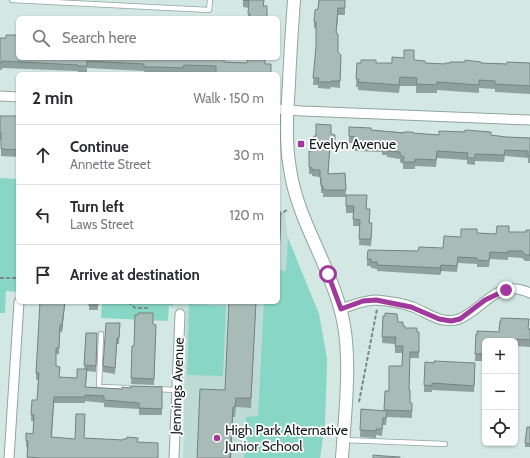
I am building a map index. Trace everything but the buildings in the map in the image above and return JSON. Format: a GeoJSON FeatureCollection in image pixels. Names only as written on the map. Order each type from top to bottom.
{"type":"FeatureCollection","features":[{"type":"Feature","properties":{"kind":"street"},"geometry":{"type":"LineString","coordinates":[[294,0],[283,109],[295,195],[341,309],[347,369],[342,458]]}},
{"type":"Feature","properties":{"kind":"street"},"geometry":{"type":"LineString","coordinates":[[0,96],[16,97]]}},
{"type":"Feature","properties":{"kind":"street"},"geometry":{"type":"LineString","coordinates":[[283,109],[530,120]]}},
{"type":"Feature","properties":{"kind":"street"},"geometry":{"type":"LineString","coordinates":[[341,309],[363,301],[376,300],[407,306],[439,319],[451,321],[460,319],[485,300],[506,290],[517,289],[530,293]]}},
{"type":"Feature","properties":{"kind":"street"},"geometry":{"type":"LineString","coordinates":[[9,458],[19,304]]}},
{"type":"Feature","properties":{"kind":"street","name":"Jennings Avenue"},"geometry":{"type":"LineString","coordinates":[[174,458],[180,314]]}},
{"type":"Feature","properties":{"kind":"lane"},"geometry":{"type":"LineString","coordinates":[[12,0],[209,10],[210,0]]}},
{"type":"Feature","properties":{"kind":"lane"},"geometry":{"type":"LineString","coordinates":[[101,334],[98,387],[135,388]]}},
{"type":"Feature","properties":{"kind":"lane"},"geometry":{"type":"LineString","coordinates":[[150,389],[177,390]]}},
{"type":"Feature","properties":{"kind":"lane"},"geometry":{"type":"LineString","coordinates":[[344,440],[445,444]]}},
{"type":"Feature","properties":{"kind":"path"},"geometry":{"type":"LineString","coordinates":[[280,214],[287,210]]}},
{"type":"Feature","properties":{"kind":"path"},"geometry":{"type":"LineString","coordinates":[[0,278],[16,278]]}},
{"type":"Feature","properties":{"kind":"path"},"geometry":{"type":"LineString","coordinates":[[130,304],[135,308],[149,308]]}},
{"type":"Feature","properties":{"kind":"path"},"geometry":{"type":"LineString","coordinates":[[359,402],[377,308]]}},
{"type":"Feature","properties":{"kind":"shaded area"},"geometry":{"type":"Polygon","coordinates":[[[285,213],[288,238],[319,314],[327,359],[325,423],[320,458],[183,458],[186,309],[170,308],[171,304],[280,304],[280,214],[285,213]]]}},
{"type":"Feature","properties":{"kind":"green space"},"geometry":{"type":"Polygon","coordinates":[[[0,178],[16,179],[16,292],[6,291],[5,313],[0,313],[0,178]]]}},
{"type":"Feature","properties":{"kind":"green space"},"geometry":{"type":"Polygon","coordinates":[[[288,238],[319,314],[327,359],[325,423],[320,458],[244,458],[246,417],[258,416],[264,304],[280,304],[280,270],[286,271],[288,238]]]}},
{"type":"Feature","properties":{"kind":"green space"},"geometry":{"type":"Polygon","coordinates":[[[102,304],[173,304],[173,306],[169,305],[168,321],[101,318],[102,304]]]}},
{"type":"Feature","properties":{"kind":"green space"},"geometry":{"type":"Polygon","coordinates":[[[189,304],[226,306],[223,376],[187,375],[189,304]]]}},
{"type":"Feature","properties":{"kind":"place","name":"Evelyn Avenue"},"geometry":{"type":"Point","coordinates":[301,144]}},
{"type":"Feature","properties":{"kind":"place","name":"High Park Alternative Junior School"},"geometry":{"type":"Point","coordinates":[217,438]}},
{"type":"Feature","properties":{"kind":"route"},"geometry":{"type":"LineString","coordinates":[[328,274],[341,309],[363,301],[376,300],[403,304],[448,321],[460,319],[474,310],[485,300],[506,290]]}}]}
